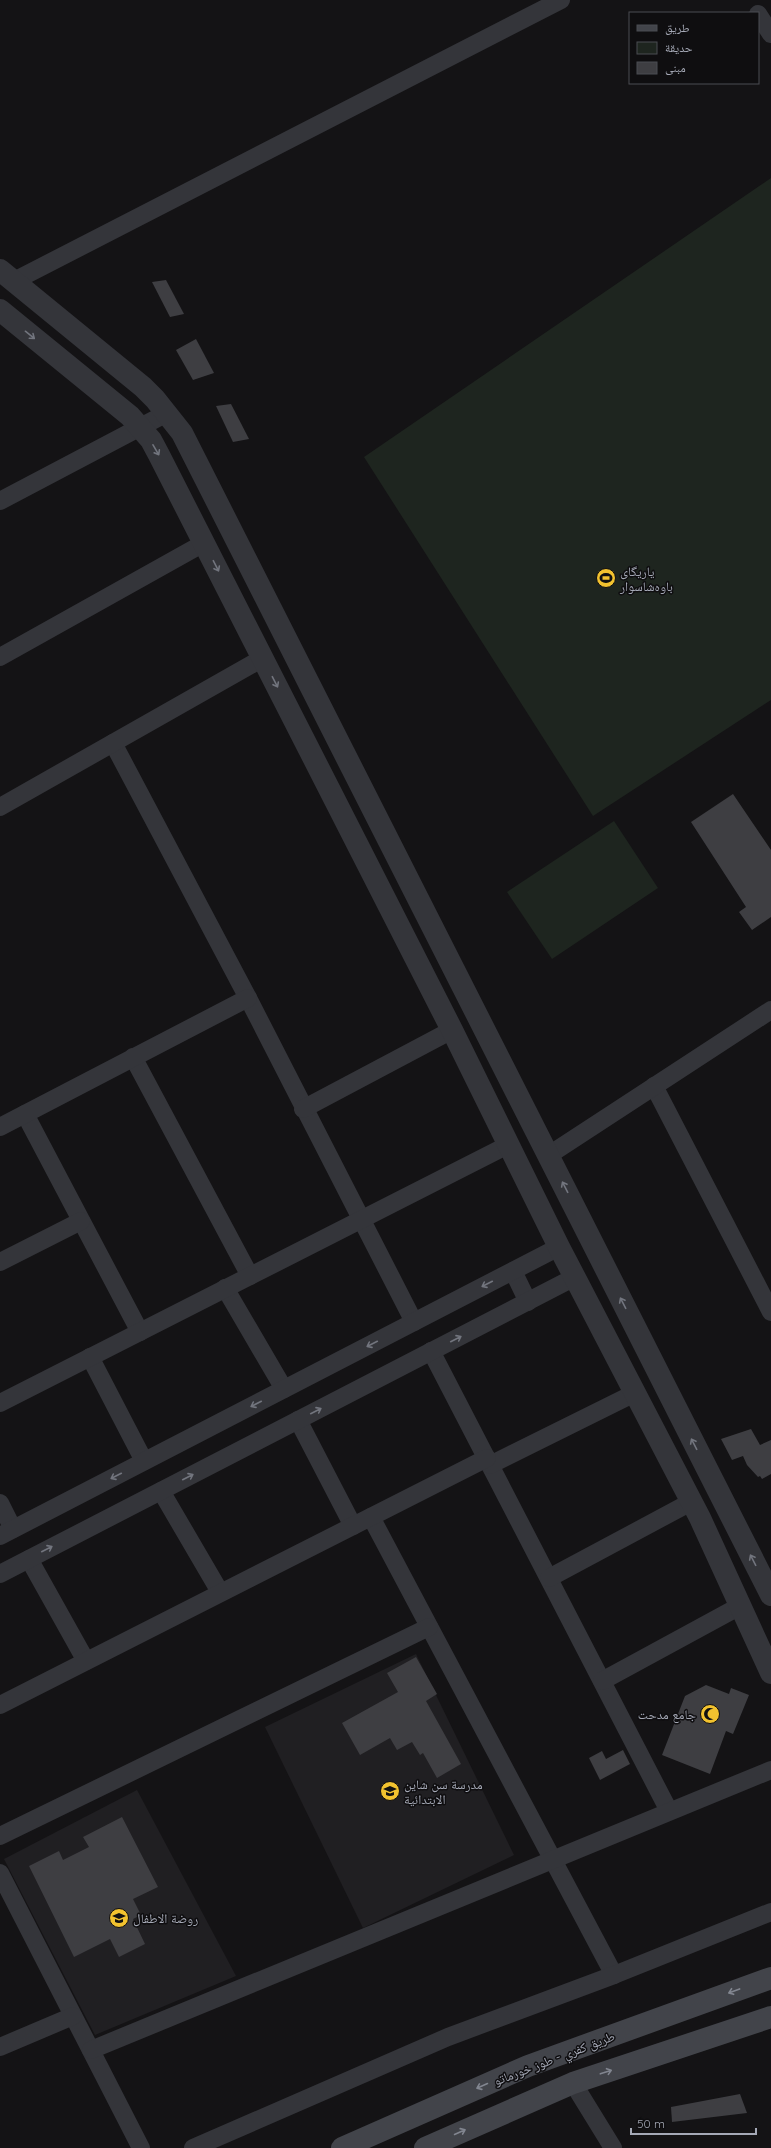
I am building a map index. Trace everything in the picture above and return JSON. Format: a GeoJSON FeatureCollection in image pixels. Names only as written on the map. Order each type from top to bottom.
{"type":"FeatureCollection","features":[{"type":"Feature","properties":{"kind":"main road","name":"طريق كفري - طوز خورماتو"},"geometry":{"type":"LineString","coordinates":[[342,2148],[528,2066],[771,1978]]}},
{"type":"Feature","properties":{"kind":"main road"},"geometry":{"type":"LineString","coordinates":[[425,2148],[574,2083],[771,2018]]}},
{"type":"Feature","properties":{"kind":"street"},"geometry":{"type":"LineString","coordinates":[[561,0],[7,275],[143,387],[167,413],[195,455],[771,1595]]}},
{"type":"Feature","properties":{"kind":"street"},"geometry":{"type":"LineString","coordinates":[[749,0],[757,12]]}},
{"type":"Feature","properties":{"kind":"street"},"geometry":{"type":"LineString","coordinates":[[759,15],[771,34]]}},
{"type":"Feature","properties":{"kind":"street"},"geometry":{"type":"LineString","coordinates":[[0,310],[120,407],[140,426],[160,455],[452,1030],[559,1247],[691,1502],[771,1673]]}},
{"type":"Feature","properties":{"kind":"street"},"geometry":{"type":"LineString","coordinates":[[0,501],[167,413]]}},
{"type":"Feature","properties":{"kind":"street"},"geometry":{"type":"LineString","coordinates":[[0,657],[204,543]]}},
{"type":"Feature","properties":{"kind":"street"},"geometry":{"type":"LineString","coordinates":[[0,807],[263,658]]}},
{"type":"Feature","properties":{"kind":"street"},"geometry":{"type":"LineString","coordinates":[[113,743],[248,998],[303,1109],[414,1322]]}},
{"type":"Feature","properties":{"kind":"street"},"geometry":{"type":"LineString","coordinates":[[0,1127],[248,998]]}},
{"type":"Feature","properties":{"kind":"street"},"geometry":{"type":"LineString","coordinates":[[549,1155],[654,1086],[769,1016]]}},
{"type":"Feature","properties":{"kind":"street"},"geometry":{"type":"LineString","coordinates":[[303,1109],[452,1030]]}},
{"type":"Feature","properties":{"kind":"street"},"geometry":{"type":"LineString","coordinates":[[133,1057],[250,1276]]}},
{"type":"Feature","properties":{"kind":"street"},"geometry":{"type":"LineString","coordinates":[[486,1099],[514,1086]]}},
{"type":"Feature","properties":{"kind":"street"},"geometry":{"type":"LineString","coordinates":[[654,1086],[771,1312]]}},
{"type":"Feature","properties":{"kind":"street"},"geometry":{"type":"LineString","coordinates":[[25,1114],[140,1332]]}},
{"type":"Feature","properties":{"kind":"street"},"geometry":{"type":"LineString","coordinates":[[0,1403],[508,1145]]}},
{"type":"Feature","properties":{"kind":"street"},"geometry":{"type":"LineString","coordinates":[[0,1262],[81,1221]]}},
{"type":"Feature","properties":{"kind":"street"},"geometry":{"type":"LineString","coordinates":[[0,1503],[7,1532],[559,1247]]}},
{"type":"Feature","properties":{"kind":"street"},"geometry":{"type":"LineString","coordinates":[[513,1271],[528,1302]]}},
{"type":"Feature","properties":{"kind":"street"},"geometry":{"type":"LineString","coordinates":[[0,1574],[575,1278]]}},
{"type":"Feature","properties":{"kind":"street"},"geometry":{"type":"LineString","coordinates":[[225,1288],[284,1390]]}},
{"type":"Feature","properties":{"kind":"street"},"geometry":{"type":"LineString","coordinates":[[609,1342],[636,1328]]}},
{"type":"Feature","properties":{"kind":"street"},"geometry":{"type":"LineString","coordinates":[[432,1351],[669,1812]]}},
{"type":"Feature","properties":{"kind":"street"},"geometry":{"type":"LineString","coordinates":[[90,1357],[144,1462]]}},
{"type":"Feature","properties":{"kind":"street"},"geometry":{"type":"LineString","coordinates":[[0,1705],[220,1592],[371,1517],[634,1393]]}},
{"type":"Feature","properties":{"kind":"street"},"geometry":{"type":"LineString","coordinates":[[298,1420],[353,1526]]}},
{"type":"Feature","properties":{"kind":"street"},"geometry":{"type":"LineString","coordinates":[[161,1491],[220,1592]]}},
{"type":"Feature","properties":{"kind":"street"},"geometry":{"type":"LineString","coordinates":[[549,1578],[691,1502]]}},
{"type":"Feature","properties":{"kind":"street"},"geometry":{"type":"LineString","coordinates":[[371,1517],[614,1975]]}},
{"type":"Feature","properties":{"kind":"street"},"geometry":{"type":"LineString","coordinates":[[28,1559],[86,1662]]}},
{"type":"Feature","properties":{"kind":"street"},"geometry":{"type":"LineString","coordinates":[[602,1681],[740,1606]]}},
{"type":"Feature","properties":{"kind":"street"},"geometry":{"type":"LineString","coordinates":[[0,1836],[429,1627]]}},
{"type":"Feature","properties":{"kind":"street"},"geometry":{"type":"LineString","coordinates":[[91,2050],[771,1770]]}},
{"type":"Feature","properties":{"kind":"street"},"geometry":{"type":"LineString","coordinates":[[0,1873],[141,2148]]}},
{"type":"Feature","properties":{"kind":"street"},"geometry":{"type":"LineString","coordinates":[[193,2148],[448,2037],[614,1975],[771,1912]]}},
{"type":"Feature","properties":{"kind":"street"},"geometry":{"type":"LineString","coordinates":[[0,2047],[73,2016]]}},
{"type":"Feature","properties":{"kind":"street"},"geometry":{"type":"LineString","coordinates":[[574,2083],[613,2148]]}},
{"type":"Feature","properties":{"kind":"shaded area","name":"مدرسة سن شاين الابتدائية"},"geometry":{"type":"Polygon","coordinates":[[[416,1654],[514,1855],[363,1928],[265,1727],[416,1654]]]}},
{"type":"Feature","properties":{"kind":"shaded area","name":"روضة الاطفال"},"geometry":{"type":"Polygon","coordinates":[[[137,1790],[236,1976],[95,2035],[4,1859],[137,1790]]]}},
{"type":"Feature","properties":{"kind":"green space","name":"یاریگای باوەشاسوار"},"geometry":{"type":"Polygon","coordinates":[[[771,178],[771,700],[593,816],[364,457],[771,178]]]}},
{"type":"Feature","properties":{"kind":"green space"},"geometry":{"type":"Polygon","coordinates":[[[614,821],[658,888],[552,959],[507,892],[614,821]]]}},
{"type":"Feature","properties":{"kind":"building"},"geometry":{"type":"Polygon","coordinates":[[[166,280],[184,314],[170,317],[152,282],[166,280]]]}},
{"type":"Feature","properties":{"kind":"building"},"geometry":{"type":"Polygon","coordinates":[[[196,339],[214,373],[193,380],[176,350],[196,339]]]}},
{"type":"Feature","properties":{"kind":"building"},"geometry":{"type":"Polygon","coordinates":[[[231,404],[249,439],[233,442],[216,406],[231,404]]]}},
{"type":"Feature","properties":{"kind":"building"},"geometry":{"type":"Polygon","coordinates":[[[733,794],[771,850],[771,917],[752,930],[739,912],[746,907],[691,822],[733,794]]]}},
{"type":"Feature","properties":{"kind":"building"},"geometry":{"type":"Polygon","coordinates":[[[751,1429],[760,1445],[771,1440],[771,1474],[762,1479],[760,1476],[758,1477],[747,1465],[743,1456],[732,1460],[721,1439],[751,1429]]]}},
{"type":"Feature","properties":{"kind":"building"},"geometry":{"type":"Polygon","coordinates":[[[416,1657],[437,1694],[426,1701],[461,1764],[437,1778],[423,1753],[420,1755],[412,1742],[397,1750],[390,1738],[360,1755],[342,1723],[398,1692],[387,1673],[416,1657]]]}},
{"type":"Feature","properties":{"kind":"building","name":"جامع مدحت"},"geometry":{"type":"Polygon","coordinates":[[[706,1685],[729,1694],[731,1688],[749,1695],[733,1734],[726,1731],[710,1774],[662,1755],[685,1696],[706,1685]]]}},
{"type":"Feature","properties":{"kind":"building"},"geometry":{"type":"Polygon","coordinates":[[[623,1750],[630,1764],[600,1780],[589,1758],[602,1751],[606,1759],[623,1750]]]}},
{"type":"Feature","properties":{"kind":"building"},"geometry":{"type":"Polygon","coordinates":[[[122,1817],[158,1887],[133,1899],[141,1915],[133,1919],[145,1944],[119,1957],[110,1939],[74,1957],[29,1866],[59,1851],[63,1860],[89,1847],[83,1837],[122,1817]]]}},
{"type":"Feature","properties":{"kind":"building"},"geometry":{"type":"Polygon","coordinates":[[[740,2094],[747,2113],[672,2122],[671,2107],[740,2094]]]}},
{"type":"Feature","properties":{"kind":"place","name":"یاریگای باوەشاسوار"},"geometry":{"type":"Point","coordinates":[606,578]}},
{"type":"Feature","properties":{"kind":"place","name":"جامع مدحت"},"geometry":{"type":"Point","coordinates":[710,1714]}},
{"type":"Feature","properties":{"kind":"place","name":"مدرسة سن شاين الابتدائية"},"geometry":{"type":"Point","coordinates":[390,1791]}},
{"type":"Feature","properties":{"kind":"place","name":"روضة الاطفال"},"geometry":{"type":"Point","coordinates":[119,1918]}}]}
